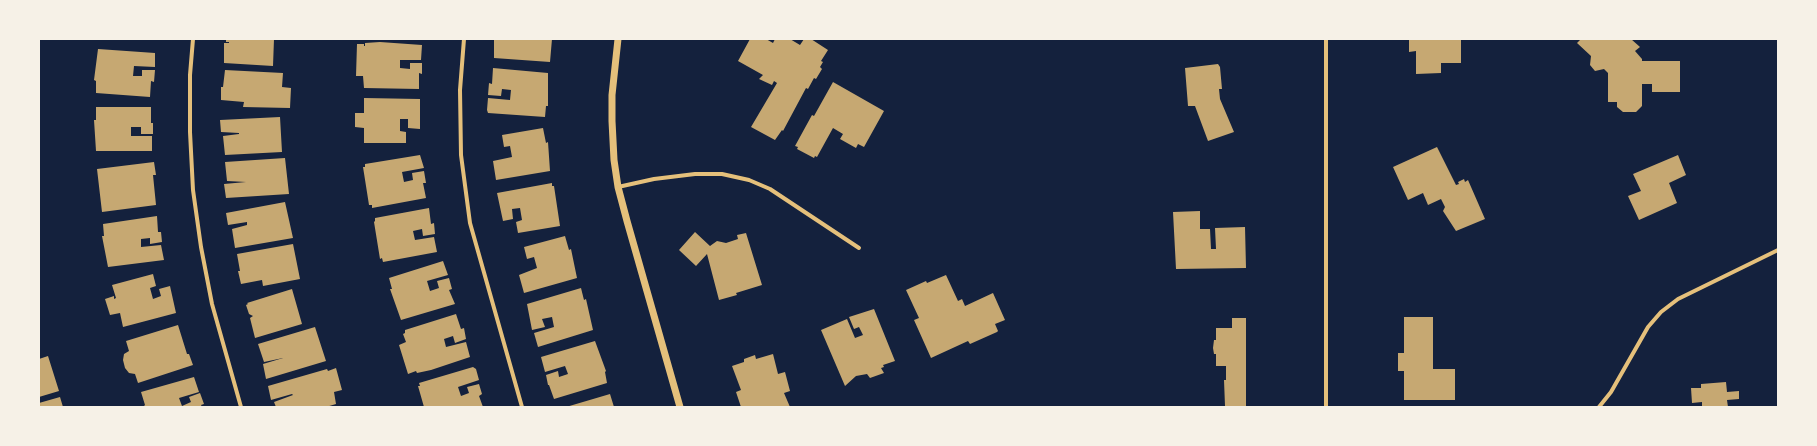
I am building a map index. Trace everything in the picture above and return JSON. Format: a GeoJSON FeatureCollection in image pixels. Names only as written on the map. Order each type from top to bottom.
{"type":"FeatureCollection","features":[{"type":"Feature","properties":{"kind":"street"},"geometry":{"type":"LineString","coordinates":[[193,39],[190,75],[190,125],[193,190],[201,248],[212,304],[241,407]]}},
{"type":"Feature","properties":{"kind":"street"},"geometry":{"type":"LineString","coordinates":[[464,39],[460,90],[461,155],[470,223],[522,407]]}},
{"type":"Feature","properties":{"kind":"street"},"geometry":{"type":"LineString","coordinates":[[618,39],[612,95],[614,155],[618,188],[680,407]]}},
{"type":"Feature","properties":{"kind":"street"},"geometry":{"type":"LineString","coordinates":[[1326,39],[1326,407]]}},
{"type":"Feature","properties":{"kind":"street"},"geometry":{"type":"LineString","coordinates":[[618,188],[654,180],[695,174],[722,174],[749,180],[770,189],[859,248]]}},
{"type":"Feature","properties":{"kind":"street"},"geometry":{"type":"LineString","coordinates":[[1599,407],[1611,392],[1648,327],[1661,312],[1678,299],[1778,250]]}},
{"type":"Feature","properties":{"kind":"building"},"geometry":{"type":"Polygon","coordinates":[[[226,39],[274,39],[273,66],[224,63],[224,43],[229,43],[226,42],[226,39]]]}},
{"type":"Feature","properties":{"kind":"building"},"geometry":{"type":"Polygon","coordinates":[[[494,39],[552,39],[550,62],[494,58],[494,39]]]}},
{"type":"Feature","properties":{"kind":"building"},"geometry":{"type":"Polygon","coordinates":[[[750,39],[766,39],[773,43],[775,39],[790,39],[800,45],[804,39],[811,39],[828,50],[821,61],[823,62],[820,67],[822,69],[816,79],[814,78],[808,89],[806,88],[783,131],[782,130],[775,140],[751,127],[777,83],[774,81],[772,85],[759,79],[763,75],[738,61],[750,39]]]}},
{"type":"Feature","properties":{"kind":"building"},"geometry":{"type":"Polygon","coordinates":[[[1409,39],[1461,39],[1461,63],[1441,63],[1441,73],[1416,74],[1416,51],[1409,52],[1409,39]]]}},
{"type":"Feature","properties":{"kind":"building"},"geometry":{"type":"Polygon","coordinates":[[[1581,39],[1631,39],[1640,47],[1635,51],[1642,61],[1680,61],[1680,92],[1652,92],[1652,84],[1642,84],[1642,106],[1636,112],[1623,112],[1617,107],[1617,102],[1608,102],[1608,73],[1604,69],[1595,71],[1590,65],[1591,56],[1577,43],[1581,39]]]}},
{"type":"Feature","properties":{"kind":"building"},"geometry":{"type":"Polygon","coordinates":[[[380,42],[422,45],[421,60],[400,60],[400,68],[410,69],[410,63],[422,63],[422,74],[419,73],[419,89],[364,88],[363,76],[356,76],[357,44],[364,44],[365,46],[365,43],[380,42]]]}},
{"type":"Feature","properties":{"kind":"building"},"geometry":{"type":"Polygon","coordinates":[[[98,49],[155,53],[155,67],[134,66],[133,76],[142,76],[142,70],[155,70],[154,82],[151,81],[150,97],[96,93],[96,81],[94,80],[98,49]]]}},
{"type":"Feature","properties":{"kind":"building"},"geometry":{"type":"Polygon","coordinates":[[[1218,64],[1220,67],[1222,89],[1219,89],[1220,99],[1234,132],[1208,141],[1195,106],[1188,106],[1185,68],[1218,64]]]}},
{"type":"Feature","properties":{"kind":"building"},"geometry":{"type":"Polygon","coordinates":[[[493,68],[548,73],[548,106],[546,106],[545,117],[488,113],[488,98],[510,100],[511,90],[502,89],[501,96],[488,95],[489,83],[492,84],[493,68]]]}},
{"type":"Feature","properties":{"kind":"building"},"geometry":{"type":"Polygon","coordinates":[[[225,70],[283,73],[282,87],[291,88],[290,108],[243,107],[244,102],[221,100],[221,87],[223,87],[225,70]]]}},
{"type":"Feature","properties":{"kind":"building"},"geometry":{"type":"Polygon","coordinates":[[[833,82],[884,111],[864,147],[858,144],[856,148],[840,139],[843,134],[833,128],[817,157],[815,156],[814,158],[797,149],[798,147],[795,146],[812,115],[814,116],[833,82]]]}},
{"type":"Feature","properties":{"kind":"building"},"geometry":{"type":"Polygon","coordinates":[[[364,98],[420,99],[420,129],[408,128],[408,119],[400,119],[400,131],[406,132],[406,143],[364,143],[364,128],[355,127],[355,113],[364,113],[364,98]]]}},
{"type":"Feature","properties":{"kind":"building"},"geometry":{"type":"Polygon","coordinates":[[[96,107],[151,107],[153,134],[141,134],[141,127],[131,127],[131,136],[152,136],[152,151],[96,151],[94,120],[96,120],[96,107]]]}},
{"type":"Feature","properties":{"kind":"building"},"geometry":{"type":"Polygon","coordinates":[[[280,117],[282,152],[225,155],[223,136],[239,133],[221,132],[220,120],[280,117]]]}},
{"type":"Feature","properties":{"kind":"building"},"geometry":{"type":"Polygon","coordinates":[[[543,128],[546,143],[548,142],[550,171],[496,180],[493,161],[512,157],[510,146],[504,147],[502,135],[543,128]]]}},
{"type":"Feature","properties":{"kind":"building"},"geometry":{"type":"Polygon","coordinates":[[[1437,147],[1456,185],[1464,179],[1465,182],[1468,180],[1485,219],[1456,231],[1443,211],[1445,207],[1441,199],[1428,205],[1423,193],[1408,200],[1393,167],[1437,147]]]}},
{"type":"Feature","properties":{"kind":"building"},"geometry":{"type":"Polygon","coordinates":[[[420,155],[424,168],[402,172],[404,182],[413,180],[412,173],[424,171],[426,183],[423,183],[426,198],[372,208],[372,205],[369,205],[363,167],[365,167],[365,164],[420,155]]]}},
{"type":"Feature","properties":{"kind":"building"},"geometry":{"type":"Polygon","coordinates":[[[1678,155],[1686,175],[1669,183],[1677,203],[1639,220],[1628,196],[1641,191],[1633,174],[1678,155]]]}},
{"type":"Feature","properties":{"kind":"building"},"geometry":{"type":"Polygon","coordinates":[[[285,158],[289,194],[226,198],[224,184],[246,182],[227,181],[225,162],[285,158]]]}},
{"type":"Feature","properties":{"kind":"building"},"geometry":{"type":"Polygon","coordinates":[[[154,162],[156,175],[153,175],[156,205],[102,212],[97,169],[154,162]]]}},
{"type":"Feature","properties":{"kind":"building"},"geometry":{"type":"Polygon","coordinates":[[[552,183],[552,186],[554,186],[560,226],[518,233],[516,222],[522,220],[520,208],[512,209],[513,219],[503,221],[497,193],[552,183]]]}},
{"type":"Feature","properties":{"kind":"building"},"geometry":{"type":"Polygon","coordinates":[[[285,202],[293,238],[235,248],[232,229],[247,225],[247,222],[228,225],[226,213],[285,202]]]}},
{"type":"Feature","properties":{"kind":"building"},"geometry":{"type":"Polygon","coordinates":[[[429,208],[431,224],[434,223],[435,234],[423,236],[422,229],[413,231],[415,240],[434,237],[437,252],[383,262],[382,258],[380,259],[374,222],[375,218],[429,208]]]}},
{"type":"Feature","properties":{"kind":"building"},"geometry":{"type":"Polygon","coordinates":[[[1200,211],[1200,229],[1210,229],[1211,249],[1216,249],[1215,228],[1245,227],[1246,268],[1176,269],[1173,212],[1200,211]]]}},
{"type":"Feature","properties":{"kind":"building"},"geometry":{"type":"Polygon","coordinates":[[[157,216],[158,232],[161,232],[162,242],[150,244],[150,238],[141,239],[141,247],[161,245],[164,260],[108,267],[102,236],[104,236],[103,224],[157,216]]]}},
{"type":"Feature","properties":{"kind":"building"},"geometry":{"type":"Polygon","coordinates":[[[695,232],[710,246],[717,241],[726,243],[738,239],[737,235],[746,233],[762,285],[736,293],[737,295],[719,300],[707,254],[696,266],[679,250],[695,232]]]}},
{"type":"Feature","properties":{"kind":"building"},"geometry":{"type":"Polygon","coordinates":[[[565,236],[569,250],[571,249],[577,278],[524,293],[519,275],[537,268],[534,257],[527,259],[524,247],[565,236]]]}},
{"type":"Feature","properties":{"kind":"building"},"geometry":{"type":"Polygon","coordinates":[[[293,244],[300,279],[263,286],[262,280],[241,284],[238,271],[240,271],[237,254],[293,244]]]}},
{"type":"Feature","properties":{"kind":"building"},"geometry":{"type":"Polygon","coordinates":[[[443,261],[448,275],[427,281],[430,291],[439,288],[437,281],[449,278],[452,289],[449,290],[455,304],[401,320],[390,289],[392,289],[389,278],[443,261]]]}},
{"type":"Feature","properties":{"kind":"building"},"geometry":{"type":"Polygon","coordinates":[[[153,274],[156,286],[150,288],[153,299],[161,296],[159,289],[170,286],[176,313],[123,327],[120,313],[110,315],[105,299],[114,296],[114,299],[116,298],[112,285],[153,274]]]}},
{"type":"Feature","properties":{"kind":"building"},"geometry":{"type":"Polygon","coordinates":[[[946,275],[958,301],[962,299],[965,306],[993,293],[1005,320],[995,324],[998,331],[997,332],[970,344],[968,341],[931,358],[914,320],[919,318],[906,290],[926,281],[927,283],[946,275]]]}},
{"type":"Feature","properties":{"kind":"building"},"geometry":{"type":"Polygon","coordinates":[[[581,288],[584,300],[586,299],[593,330],[538,347],[534,333],[554,327],[552,317],[542,319],[545,327],[532,330],[527,304],[581,288]]]}},
{"type":"Feature","properties":{"kind":"building"},"geometry":{"type":"Polygon","coordinates":[[[292,289],[302,324],[255,338],[250,318],[253,316],[249,314],[246,305],[248,304],[247,303],[292,289]]]}},
{"type":"Feature","properties":{"kind":"building"},"geometry":{"type":"Polygon","coordinates":[[[874,309],[895,361],[883,365],[884,367],[881,368],[884,373],[870,378],[867,374],[856,376],[845,386],[821,330],[847,319],[855,338],[863,335],[859,327],[854,329],[849,317],[874,309]]]}},
{"type":"Feature","properties":{"kind":"building"},"geometry":{"type":"Polygon","coordinates":[[[456,314],[461,329],[464,328],[466,339],[455,343],[453,336],[444,339],[446,347],[466,342],[470,357],[431,370],[417,373],[416,371],[408,374],[399,345],[406,342],[403,334],[405,333],[405,330],[456,314]]]}},
{"type":"Feature","properties":{"kind":"building"},"geometry":{"type":"Polygon","coordinates":[[[1404,317],[1433,317],[1433,369],[1455,369],[1455,400],[1404,400],[1404,371],[1398,371],[1398,353],[1404,353],[1404,317]]]}},
{"type":"Feature","properties":{"kind":"building"},"geometry":{"type":"Polygon","coordinates":[[[1232,318],[1246,318],[1246,406],[1225,406],[1224,380],[1226,380],[1226,366],[1216,366],[1216,354],[1214,354],[1213,348],[1214,340],[1216,340],[1216,328],[1232,328],[1232,318]]]}},
{"type":"Feature","properties":{"kind":"building"},"geometry":{"type":"Polygon","coordinates":[[[178,325],[187,354],[189,354],[193,365],[138,383],[135,374],[129,373],[125,368],[123,360],[124,354],[129,351],[126,341],[178,325]]]}},
{"type":"Feature","properties":{"kind":"building"},"geometry":{"type":"Polygon","coordinates":[[[315,327],[326,361],[266,379],[263,364],[283,358],[264,362],[258,344],[315,327]]]}},
{"type":"Feature","properties":{"kind":"building"},"geometry":{"type":"Polygon","coordinates":[[[595,341],[606,371],[607,383],[554,399],[548,385],[546,375],[558,371],[559,377],[568,374],[565,366],[545,372],[541,357],[595,341]]]}},
{"type":"Feature","properties":{"kind":"building"},"geometry":{"type":"Polygon","coordinates":[[[773,354],[778,374],[785,372],[790,391],[784,393],[790,407],[741,407],[736,392],[741,390],[732,366],[744,362],[744,359],[755,355],[756,359],[773,354]]]}},
{"type":"Feature","properties":{"kind":"building"},"geometry":{"type":"Polygon","coordinates":[[[48,356],[59,391],[39,397],[39,359],[48,356]]]}},
{"type":"Feature","properties":{"kind":"building"},"geometry":{"type":"Polygon","coordinates":[[[473,367],[476,369],[479,380],[458,387],[461,396],[469,393],[467,387],[479,384],[482,394],[479,396],[483,407],[424,407],[418,386],[420,386],[419,383],[473,367]]]}},
{"type":"Feature","properties":{"kind":"building"},"geometry":{"type":"Polygon","coordinates":[[[336,368],[342,390],[334,392],[336,404],[326,407],[276,407],[274,402],[293,395],[292,394],[271,400],[268,386],[327,369],[328,371],[336,368]]]}},
{"type":"Feature","properties":{"kind":"building"},"geometry":{"type":"Polygon","coordinates":[[[194,377],[199,392],[179,398],[182,406],[191,402],[189,397],[200,393],[204,404],[201,405],[202,407],[143,407],[145,405],[141,392],[194,377]]]}},
{"type":"Feature","properties":{"kind":"building"},"geometry":{"type":"Polygon","coordinates":[[[1726,382],[1727,392],[1739,391],[1739,399],[1727,400],[1728,407],[1702,407],[1702,402],[1692,403],[1691,388],[1701,388],[1701,384],[1726,382]]]}},
{"type":"Feature","properties":{"kind":"building"},"geometry":{"type":"Polygon","coordinates":[[[610,394],[614,407],[566,407],[610,394]]]}},
{"type":"Feature","properties":{"kind":"building"},"geometry":{"type":"Polygon","coordinates":[[[60,397],[63,407],[39,407],[39,403],[60,397]]]}}]}
